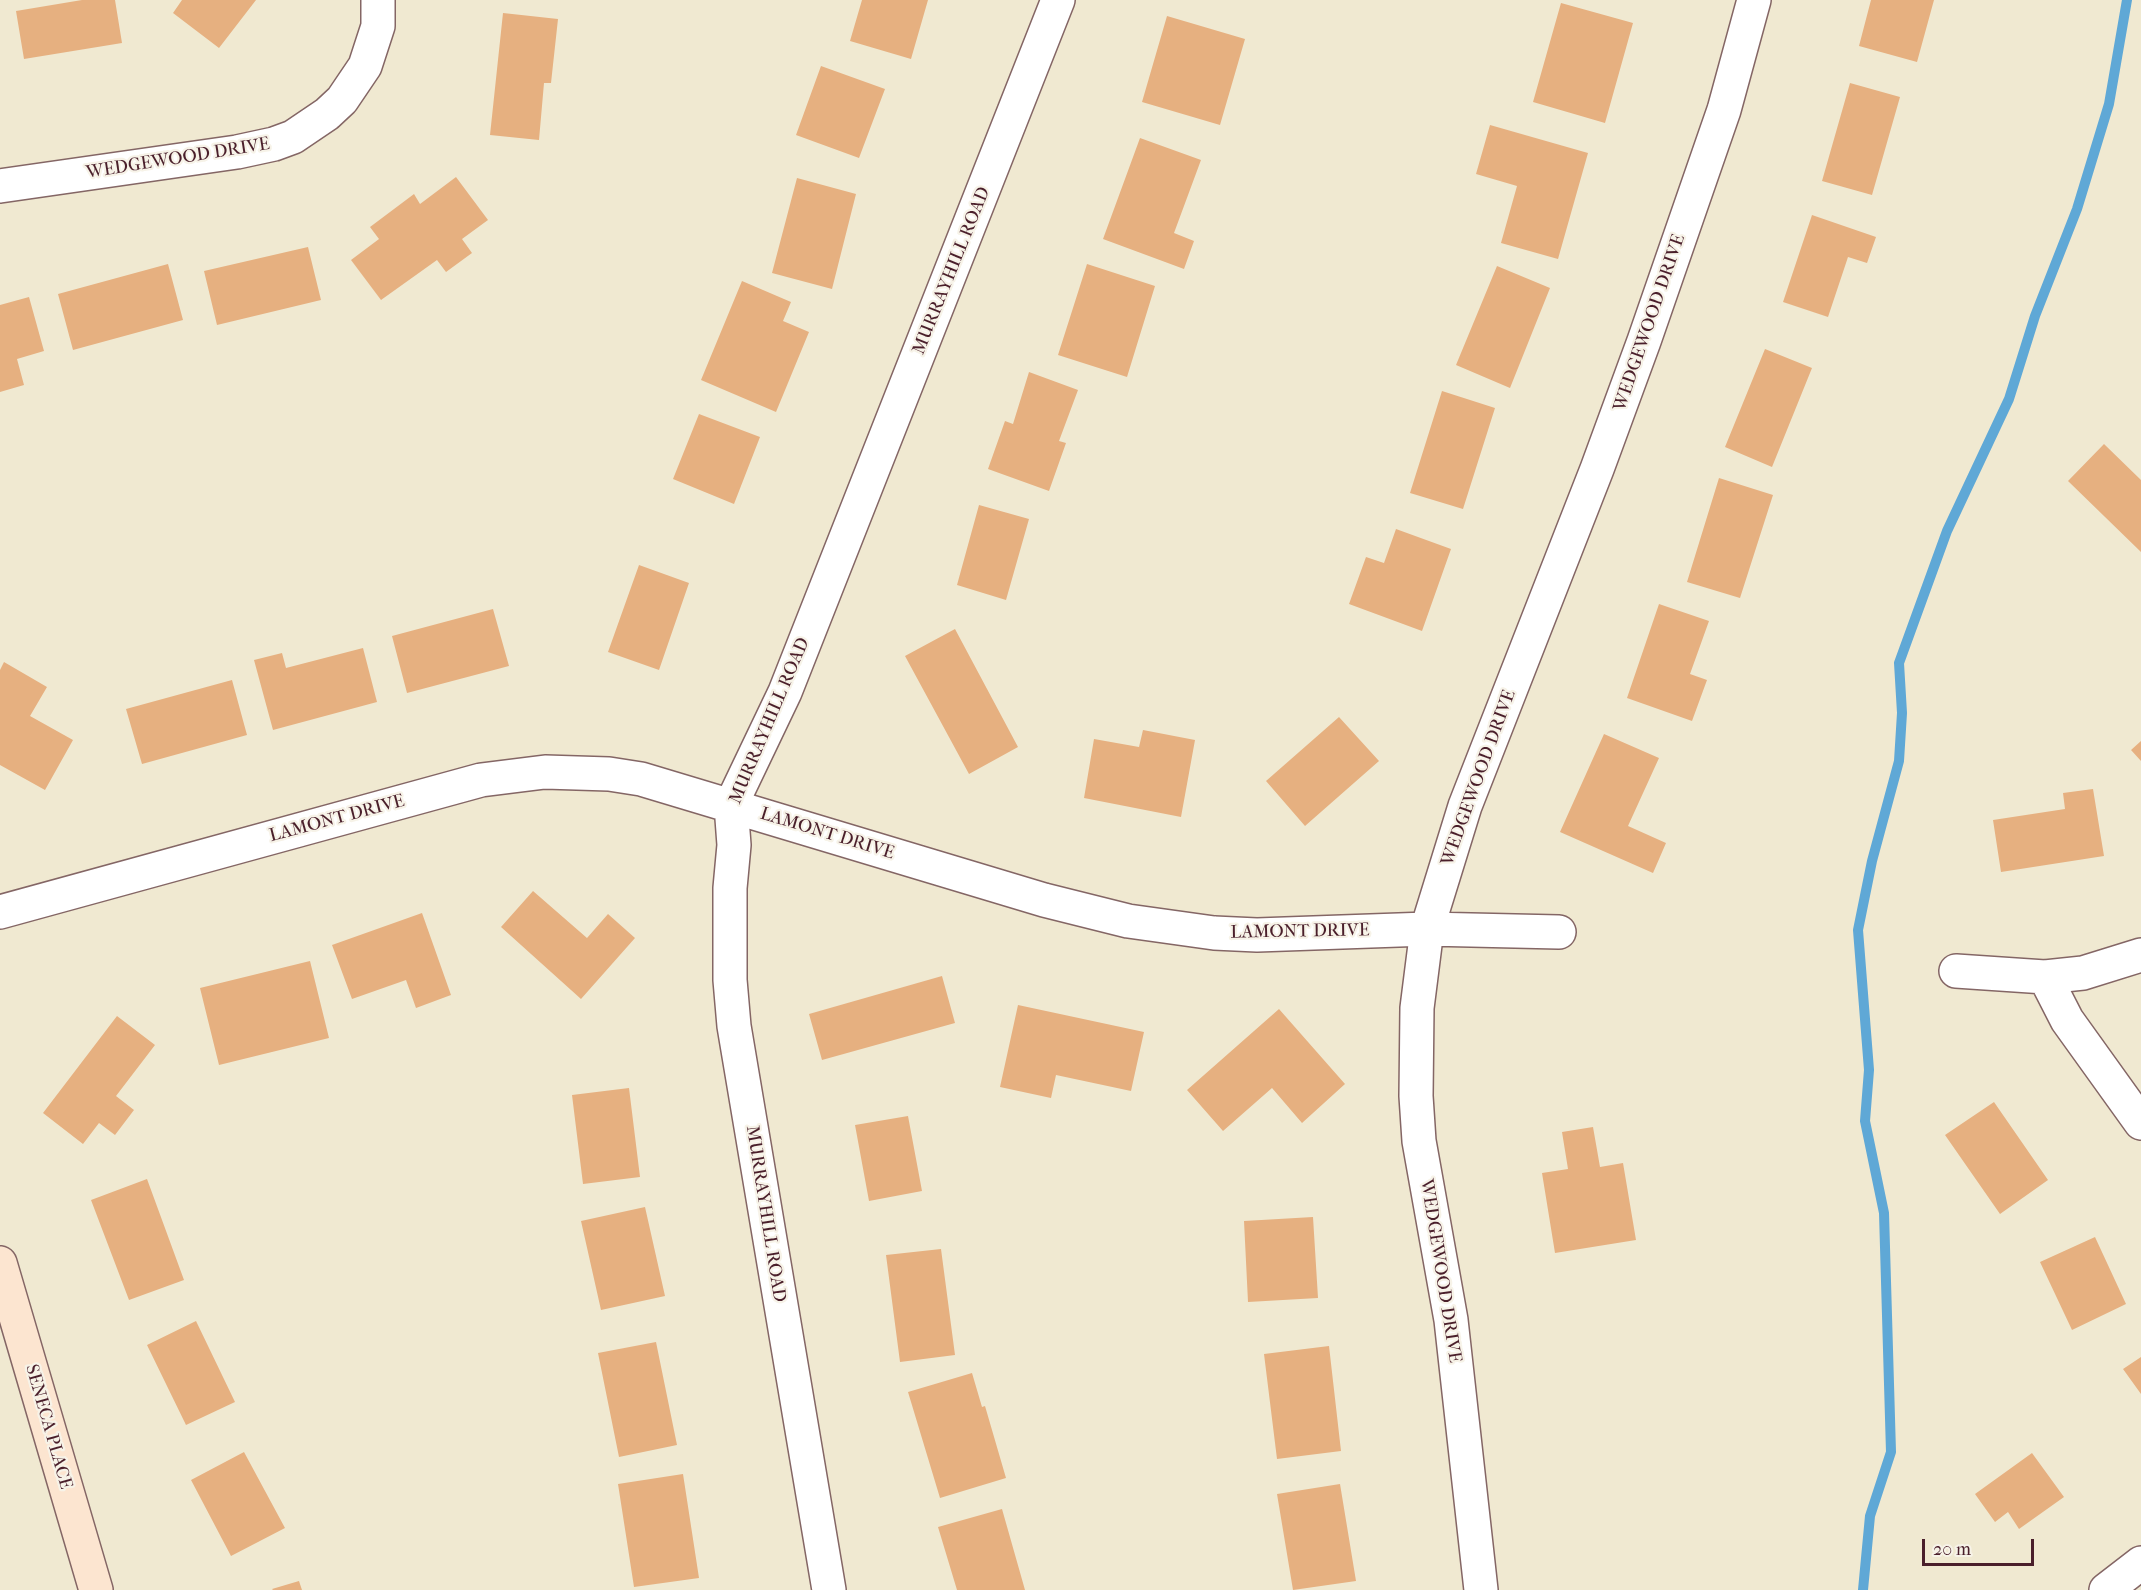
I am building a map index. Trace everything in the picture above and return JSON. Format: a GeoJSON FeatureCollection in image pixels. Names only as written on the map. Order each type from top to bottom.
{"type":"FeatureCollection","features":[{"type":"Feature","properties":{"kind":"street","name":"WEDGEWOOD DRIVE"},"geometry":{"type":"LineString","coordinates":[[0,186],[237,152],[274,144],[293,137],[327,114],[342,100],[365,66],[378,26],[378,0]]}},
{"type":"Feature","properties":{"kind":"street","name":"MURRAYHILL ROAD"},"geometry":{"type":"LineString","coordinates":[[829,1590],[734,1026],[730,980],[730,888],[734,845],[731,805],[789,681],[1058,0]]}},
{"type":"Feature","properties":{"kind":"street","name":"WEDGEWOOD DRIVE"},"geometry":{"type":"LineString","coordinates":[[1481,1590],[1451,1320],[1418,1130],[1417,1008],[1427,929],[1465,806],[1598,469],[1648,330],[1724,110],[1754,0]]}},
{"type":"Feature","properties":{"kind":"street","name":"LAMONT DRIVE"},"geometry":{"type":"LineString","coordinates":[[0,912],[481,780],[545,772],[609,774],[641,779],[1044,900],[1128,921],[1214,933],[1257,934],[1427,929],[1559,932]]}},
{"type":"Feature","properties":{"kind":"street"},"geometry":{"type":"LineString","coordinates":[[1956,970],[2045,977],[2083,973],[2141,955]]}},
{"type":"Feature","properties":{"kind":"street"},"geometry":{"type":"LineString","coordinates":[[2045,977],[2067,1020],[2141,1123]]}},
{"type":"Feature","properties":{"kind":"street","name":"SENECA PLACE"},"geometry":{"type":"LineString","coordinates":[[0,1263],[96,1590]]}},
{"type":"Feature","properties":{"kind":"street"},"geometry":{"type":"LineString","coordinates":[[2106,1590],[2141,1563]]}},
{"type":"Feature","properties":{"kind":"building"},"geometry":{"type":"Polygon","coordinates":[[[82,0],[115,0],[122,43],[24,59],[16,11],[82,0]]]}},
{"type":"Feature","properties":{"kind":"building"},"geometry":{"type":"Polygon","coordinates":[[[182,0],[256,0],[219,48],[173,13],[182,0]]]}},
{"type":"Feature","properties":{"kind":"building"},"geometry":{"type":"Polygon","coordinates":[[[862,0],[928,0],[911,59],[850,41],[862,0]]]}},
{"type":"Feature","properties":{"kind":"building"},"geometry":{"type":"Polygon","coordinates":[[[1871,0],[1934,0],[1917,62],[1859,46],[1871,0]]]}},
{"type":"Feature","properties":{"kind":"building"},"geometry":{"type":"Polygon","coordinates":[[[1561,3],[1633,23],[1605,123],[1533,102],[1561,3]]]}},
{"type":"Feature","properties":{"kind":"building"},"geometry":{"type":"Polygon","coordinates":[[[503,13],[558,19],[551,83],[544,83],[539,140],[490,135],[503,13]]]}},
{"type":"Feature","properties":{"kind":"building"},"geometry":{"type":"Polygon","coordinates":[[[1167,16],[1245,39],[1220,125],[1142,102],[1167,16]]]}},
{"type":"Feature","properties":{"kind":"building"},"geometry":{"type":"Polygon","coordinates":[[[821,66],[885,89],[859,158],[796,135],[821,66]]]}},
{"type":"Feature","properties":{"kind":"building"},"geometry":{"type":"Polygon","coordinates":[[[1850,83],[1900,97],[1872,195],[1822,181],[1850,83]]]}},
{"type":"Feature","properties":{"kind":"building"},"geometry":{"type":"Polygon","coordinates":[[[1490,125],[1588,153],[1558,259],[1501,243],[1517,186],[1476,174],[1490,125]]]}},
{"type":"Feature","properties":{"kind":"building"},"geometry":{"type":"Polygon","coordinates":[[[1140,138],[1201,160],[1174,233],[1194,241],[1184,269],[1103,239],[1140,138]]]}},
{"type":"Feature","properties":{"kind":"building"},"geometry":{"type":"Polygon","coordinates":[[[456,177],[488,220],[462,239],[472,253],[446,272],[437,260],[381,300],[351,260],[379,239],[370,227],[414,194],[420,204],[456,177]]]}},
{"type":"Feature","properties":{"kind":"building"},"geometry":{"type":"Polygon","coordinates":[[[797,178],[856,194],[832,289],[772,273],[797,178]]]}},
{"type":"Feature","properties":{"kind":"building"},"geometry":{"type":"Polygon","coordinates":[[[1812,215],[1876,237],[1867,263],[1848,257],[1828,317],[1783,302],[1812,215]]]}},
{"type":"Feature","properties":{"kind":"building"},"geometry":{"type":"Polygon","coordinates":[[[308,247],[321,300],[217,325],[204,271],[308,247]]]}},
{"type":"Feature","properties":{"kind":"building"},"geometry":{"type":"Polygon","coordinates":[[[168,264],[183,320],[73,350],[58,294],[168,264]]]}},
{"type":"Feature","properties":{"kind":"building"},"geometry":{"type":"Polygon","coordinates":[[[1087,264],[1155,286],[1127,377],[1058,355],[1087,264]]]}},
{"type":"Feature","properties":{"kind":"building"},"geometry":{"type":"Polygon","coordinates":[[[1497,266],[1550,288],[1510,388],[1456,365],[1497,266]]]}},
{"type":"Feature","properties":{"kind":"building"},"geometry":{"type":"Polygon","coordinates":[[[742,281],[791,302],[783,321],[809,332],[776,412],[701,380],[742,281]]]}},
{"type":"Feature","properties":{"kind":"building"},"geometry":{"type":"Polygon","coordinates":[[[29,297],[44,351],[17,359],[24,385],[0,392],[0,305],[29,297]]]}},
{"type":"Feature","properties":{"kind":"building"},"geometry":{"type":"Polygon","coordinates":[[[1765,349],[1812,368],[1772,467],[1725,447],[1765,349]]]}},
{"type":"Feature","properties":{"kind":"building"},"geometry":{"type":"Polygon","coordinates":[[[1029,372],[1078,390],[1059,441],[1066,443],[1049,491],[988,469],[1005,421],[1013,424],[1029,372]]]}},
{"type":"Feature","properties":{"kind":"building"},"geometry":{"type":"Polygon","coordinates":[[[1442,391],[1495,408],[1463,509],[1410,493],[1442,391]]]}},
{"type":"Feature","properties":{"kind":"building"},"geometry":{"type":"Polygon","coordinates":[[[699,414],[760,437],[734,504],[673,479],[699,414]]]}},
{"type":"Feature","properties":{"kind":"building"},"geometry":{"type":"Polygon","coordinates":[[[2104,444],[2141,480],[2141,552],[2068,481],[2104,444]]]}},
{"type":"Feature","properties":{"kind":"building"},"geometry":{"type":"Polygon","coordinates":[[[1719,478],[1773,495],[1740,598],[1687,582],[1719,478]]]}},
{"type":"Feature","properties":{"kind":"building"},"geometry":{"type":"Polygon","coordinates":[[[979,505],[1029,519],[1006,600],[957,585],[979,505]]]}},
{"type":"Feature","properties":{"kind":"building"},"geometry":{"type":"Polygon","coordinates":[[[1396,529],[1451,549],[1422,631],[1349,604],[1366,557],[1384,563],[1396,529]]]}},
{"type":"Feature","properties":{"kind":"building"},"geometry":{"type":"Polygon","coordinates":[[[639,565],[689,583],[659,670],[608,652],[639,565]]]}},
{"type":"Feature","properties":{"kind":"building"},"geometry":{"type":"Polygon","coordinates":[[[1659,604],[1709,621],[1690,674],[1707,680],[1692,721],[1627,698],[1659,604]]]}},
{"type":"Feature","properties":{"kind":"building"},"geometry":{"type":"Polygon","coordinates":[[[493,609],[509,666],[407,693],[392,636],[493,609]]]}},
{"type":"Feature","properties":{"kind":"building"},"geometry":{"type":"Polygon","coordinates":[[[955,629],[1018,747],[969,774],[905,656],[955,629]]]}},
{"type":"Feature","properties":{"kind":"building"},"geometry":{"type":"Polygon","coordinates":[[[363,648],[377,702],[273,730],[254,660],[282,653],[286,668],[363,648]]]}},
{"type":"Feature","properties":{"kind":"building"},"geometry":{"type":"Polygon","coordinates":[[[4,662],[47,687],[30,716],[73,740],[45,790],[0,765],[0,670],[4,662]]]}},
{"type":"Feature","properties":{"kind":"building"},"geometry":{"type":"Polygon","coordinates":[[[232,680],[247,735],[142,764],[126,709],[232,680]]]}},
{"type":"Feature","properties":{"kind":"building"},"geometry":{"type":"Polygon","coordinates":[[[1339,717],[1379,761],[1305,826],[1266,781],[1339,717]]]}},
{"type":"Feature","properties":{"kind":"building"},"geometry":{"type":"Polygon","coordinates":[[[1143,730],[1195,740],[1181,817],[1084,798],[1094,739],[1139,747],[1143,730]]]}},
{"type":"Feature","properties":{"kind":"building"},"geometry":{"type":"Polygon","coordinates":[[[1604,734],[1659,758],[1628,826],[1666,843],[1653,873],[1560,832],[1604,734]]]}},
{"type":"Feature","properties":{"kind":"building"},"geometry":{"type":"Polygon","coordinates":[[[2141,741],[2141,761],[2131,750],[2141,741]]]}},
{"type":"Feature","properties":{"kind":"building"},"geometry":{"type":"Polygon","coordinates":[[[2093,789],[2104,856],[2001,872],[1993,820],[2065,809],[2063,793],[2093,789]]]}},
{"type":"Feature","properties":{"kind":"building"},"geometry":{"type":"Polygon","coordinates":[[[533,891],[587,938],[608,914],[635,938],[581,999],[501,927],[533,891]]]}},
{"type":"Feature","properties":{"kind":"building"},"geometry":{"type":"Polygon","coordinates":[[[422,913],[451,995],[416,1008],[406,980],[352,999],[332,945],[422,913]]]}},
{"type":"Feature","properties":{"kind":"building"},"geometry":{"type":"Polygon","coordinates":[[[310,961],[329,1038],[219,1065],[200,988],[310,961]]]}},
{"type":"Feature","properties":{"kind":"building"},"geometry":{"type":"Polygon","coordinates":[[[942,976],[955,1023],[822,1060],[809,1014],[942,976]]]}},
{"type":"Feature","properties":{"kind":"building"},"geometry":{"type":"Polygon","coordinates":[[[1018,1005],[1144,1032],[1131,1091],[1056,1075],[1051,1098],[1000,1087],[1018,1005]]]}},
{"type":"Feature","properties":{"kind":"building"},"geometry":{"type":"Polygon","coordinates":[[[1279,1009],[1345,1084],[1302,1123],[1272,1088],[1223,1131],[1187,1090],[1279,1009]]]}},
{"type":"Feature","properties":{"kind":"building"},"geometry":{"type":"Polygon","coordinates":[[[117,1016],[155,1045],[116,1096],[134,1110],[115,1135],[99,1123],[83,1144],[43,1113],[117,1016]]]}},
{"type":"Feature","properties":{"kind":"building"},"geometry":{"type":"Polygon","coordinates":[[[629,1088],[640,1177],[583,1184],[572,1095],[629,1088]]]}},
{"type":"Feature","properties":{"kind":"building"},"geometry":{"type":"Polygon","coordinates":[[[1994,1102],[2048,1180],[2000,1214],[1945,1135],[1994,1102]]]}},
{"type":"Feature","properties":{"kind":"building"},"geometry":{"type":"Polygon","coordinates":[[[908,1116],[922,1191],[869,1201],[855,1125],[908,1116]]]}},
{"type":"Feature","properties":{"kind":"building"},"geometry":{"type":"Polygon","coordinates":[[[1593,1127],[1600,1167],[1623,1163],[1636,1240],[1555,1253],[1542,1173],[1568,1169],[1562,1132],[1593,1127]]]}},
{"type":"Feature","properties":{"kind":"building"},"geometry":{"type":"Polygon","coordinates":[[[147,1179],[184,1280],[129,1300],[91,1200],[147,1179]]]}},
{"type":"Feature","properties":{"kind":"building"},"geometry":{"type":"Polygon","coordinates":[[[645,1207],[665,1296],[601,1310],[581,1221],[645,1207]]]}},
{"type":"Feature","properties":{"kind":"building"},"geometry":{"type":"Polygon","coordinates":[[[1313,1217],[1318,1298],[1248,1302],[1244,1221],[1313,1217]]]}},
{"type":"Feature","properties":{"kind":"building"},"geometry":{"type":"Polygon","coordinates":[[[2095,1237],[2126,1304],[2072,1330],[2040,1262],[2095,1237]]]}},
{"type":"Feature","properties":{"kind":"building"},"geometry":{"type":"Polygon","coordinates":[[[941,1249],[955,1355],[900,1362],[886,1255],[941,1249]]]}},
{"type":"Feature","properties":{"kind":"building"},"geometry":{"type":"Polygon","coordinates":[[[196,1321],[235,1402],[186,1425],[147,1345],[196,1321]]]}},
{"type":"Feature","properties":{"kind":"building"},"geometry":{"type":"Polygon","coordinates":[[[656,1342],[677,1445],[619,1457],[598,1353],[656,1342]]]}},
{"type":"Feature","properties":{"kind":"building"},"geometry":{"type":"Polygon","coordinates":[[[1329,1346],[1341,1451],[1277,1459],[1264,1354],[1329,1346]]]}},
{"type":"Feature","properties":{"kind":"building"},"geometry":{"type":"Polygon","coordinates":[[[2141,1357],[2141,1394],[2123,1369],[2141,1357]]]}},
{"type":"Feature","properties":{"kind":"building"},"geometry":{"type":"Polygon","coordinates":[[[972,1373],[982,1407],[985,1406],[1006,1478],[940,1498],[908,1392],[972,1373]]]}},
{"type":"Feature","properties":{"kind":"building"},"geometry":{"type":"Polygon","coordinates":[[[244,1452],[285,1528],[231,1556],[191,1480],[244,1452]]]}},
{"type":"Feature","properties":{"kind":"building"},"geometry":{"type":"Polygon","coordinates":[[[2032,1453],[2064,1497],[2019,1529],[2008,1512],[1995,1522],[1975,1494],[2032,1453]]]}},
{"type":"Feature","properties":{"kind":"building"},"geometry":{"type":"Polygon","coordinates":[[[683,1474],[699,1578],[634,1587],[618,1484],[683,1474]]]}},
{"type":"Feature","properties":{"kind":"building"},"geometry":{"type":"Polygon","coordinates":[[[1340,1484],[1356,1581],[1293,1590],[1277,1494],[1340,1484]]]}},
{"type":"Feature","properties":{"kind":"building"},"geometry":{"type":"Polygon","coordinates":[[[1002,1509],[1025,1590],[957,1590],[938,1527],[1002,1509]]]}},
{"type":"Feature","properties":{"kind":"building"},"geometry":{"type":"Polygon","coordinates":[[[299,1581],[302,1590],[272,1589],[299,1581]]]}},
{"type":"Feature","properties":{"kind":"waterway"},"geometry":{"type":"LineString","coordinates":[[1863,1590],[1870,1516],[1891,1452],[1884,1213],[1865,1121],[1869,1070],[1858,930],[1872,861],[1899,761],[1902,713],[1899,663],[1947,531],[2009,399],[2035,316],[2077,209],[2109,104],[2127,0]]}}]}
